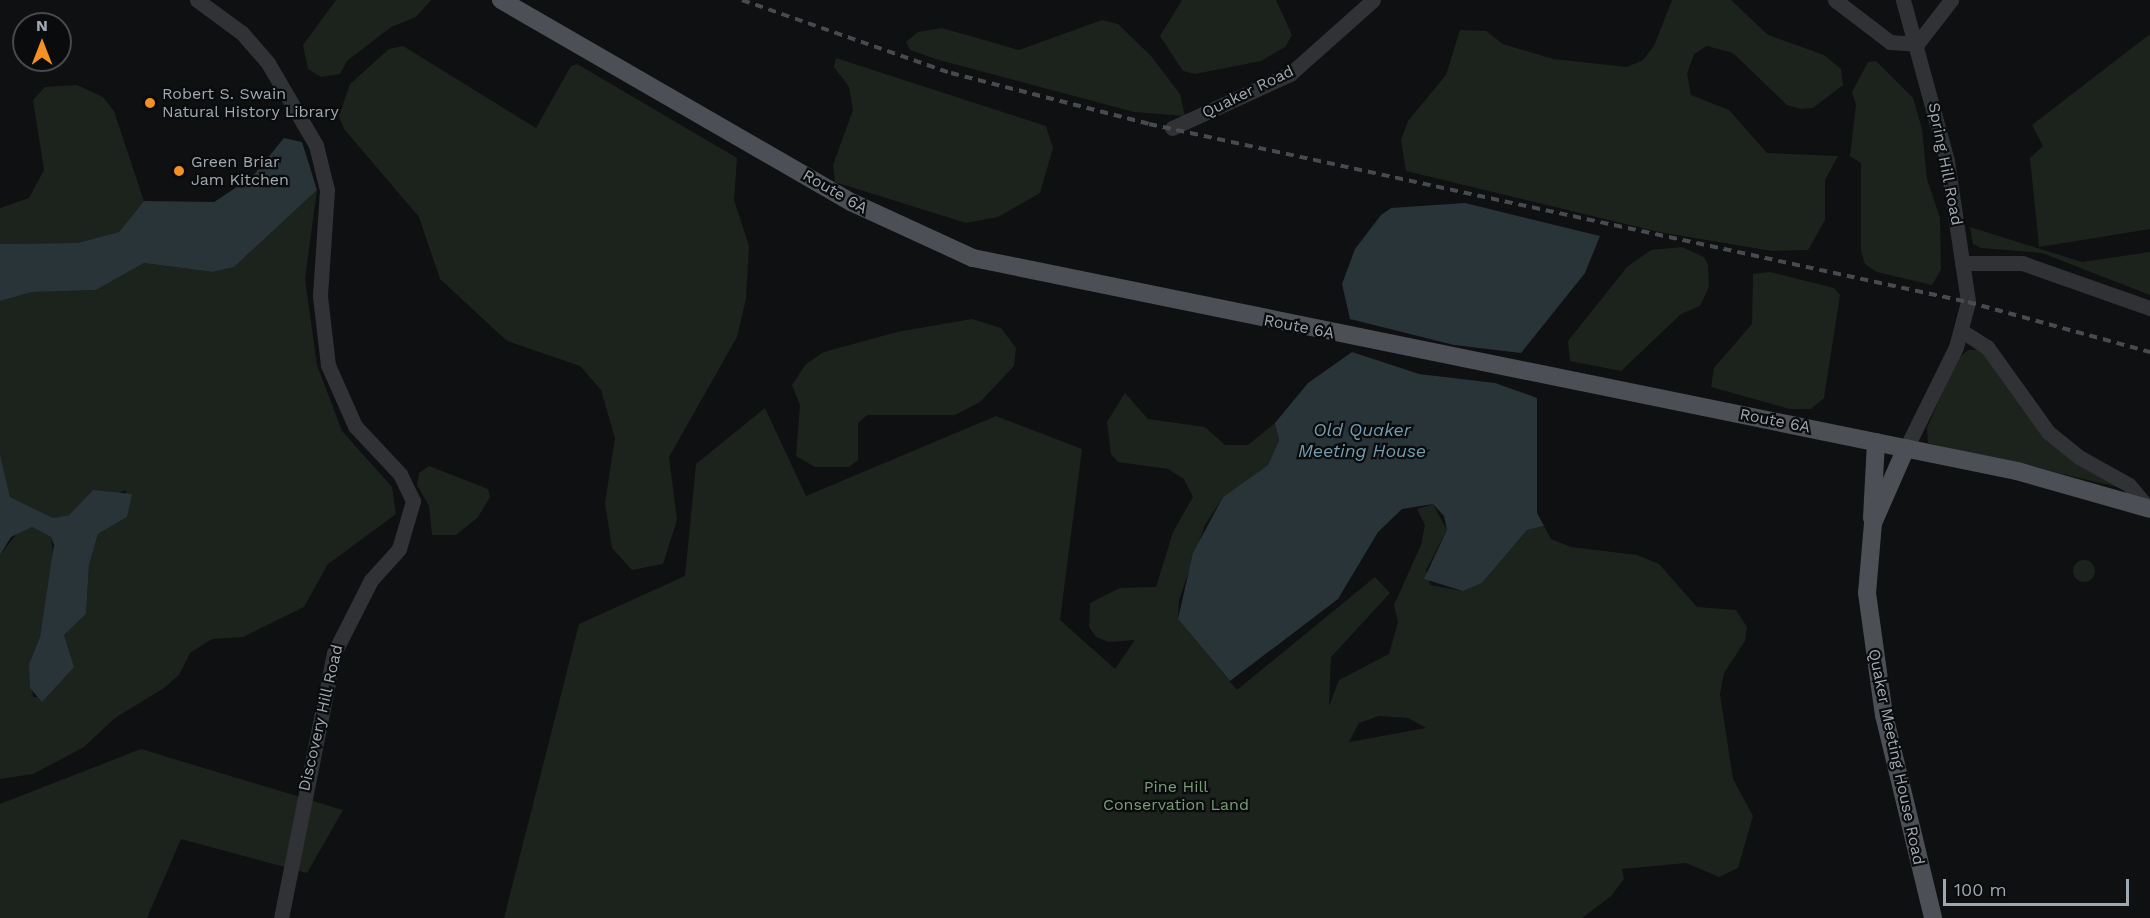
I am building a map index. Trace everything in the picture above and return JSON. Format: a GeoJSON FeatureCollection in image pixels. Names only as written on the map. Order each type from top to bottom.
{"type":"FeatureCollection","features":[{"type":"Feature","properties":{"kind":"main road","name":"Route 6A"},"geometry":{"type":"LineString","coordinates":[[501,0],[851,202],[973,258],[1906,448],[2067,483],[2150,509]]}},
{"type":"Feature","properties":{"kind":"main road","name":"Quaker Meeting House Road"},"geometry":{"type":"LineString","coordinates":[[1876,442],[1873,523],[1867,593],[1871,642],[1933,918]]}},
{"type":"Feature","properties":{"kind":"main road","name":"Quaker Meeting House Road"},"geometry":{"type":"LineString","coordinates":[[1873,523],[1906,448]]}},
{"type":"Feature","properties":{"kind":"street","name":"Discovery Hill Road"},"geometry":{"type":"LineString","coordinates":[[196,0],[242,33],[268,63],[316,145],[327,190],[320,296],[328,365],[355,426],[400,474],[413,501],[399,549],[371,580],[334,652],[280,918]]}},
{"type":"Feature","properties":{"kind":"street","name":"Quaker Road"},"geometry":{"type":"LineString","coordinates":[[1172,128],[1290,74],[1373,0]]}},
{"type":"Feature","properties":{"kind":"street"},"geometry":{"type":"LineString","coordinates":[[1834,0],[1890,42],[1917,44],[1951,0]]}},
{"type":"Feature","properties":{"kind":"street","name":"Spring Hill Road"},"geometry":{"type":"LineString","coordinates":[[1903,0],[1917,44],[1947,160],[1968,302],[1962,331],[1906,448]]}},
{"type":"Feature","properties":{"kind":"street"},"geometry":{"type":"LineString","coordinates":[[1962,263],[2022,263],[2150,309]]}},
{"type":"Feature","properties":{"kind":"street"},"geometry":{"type":"LineString","coordinates":[[1962,331],[1982,341],[2048,432],[2079,457],[2130,485],[2150,509]]}},
{"type":"Feature","properties":{"kind":"green space"},"geometry":{"type":"Polygon","coordinates":[[[336,0],[431,0],[416,17],[391,27],[347,61],[340,74],[321,77],[308,69],[303,45],[336,0]]]}},
{"type":"Feature","properties":{"kind":"green space"},"geometry":{"type":"Polygon","coordinates":[[[1182,0],[1276,0],[1292,35],[1285,47],[1261,61],[1195,74],[1183,71],[1160,36],[1182,0]]]}},
{"type":"Feature","properties":{"kind":"green space"},"geometry":{"type":"Polygon","coordinates":[[[1672,0],[1731,0],[1768,35],[1824,55],[1841,69],[1843,85],[1813,108],[1801,109],[1787,105],[1733,53],[1707,46],[1694,54],[1687,74],[1691,95],[1729,110],[1767,153],[1838,156],[1825,180],[1825,220],[1808,250],[1772,251],[1659,232],[1406,171],[1401,140],[1408,121],[1446,75],[1460,30],[1486,31],[1503,44],[1553,59],[1627,67],[1643,60],[1654,46],[1672,0]]]}},
{"type":"Feature","properties":{"kind":"green space"},"geometry":{"type":"Polygon","coordinates":[[[1102,20],[1118,24],[1151,56],[1180,94],[1185,116],[1134,112],[939,60],[910,50],[906,42],[918,32],[942,28],[1019,50],[1102,20]]]}},
{"type":"Feature","properties":{"kind":"green space"},"geometry":{"type":"Polygon","coordinates":[[[2150,34],[2150,229],[2039,247],[2030,158],[2043,146],[2032,125],[2150,34]]]}},
{"type":"Feature","properties":{"kind":"green space"},"geometry":{"type":"Polygon","coordinates":[[[403,46],[536,128],[571,66],[577,64],[737,158],[734,200],[749,246],[746,299],[737,337],[669,457],[677,520],[663,564],[632,570],[612,548],[605,503],[615,438],[601,390],[580,366],[507,341],[440,279],[419,217],[344,129],[339,116],[350,84],[389,49],[403,46]]]}},
{"type":"Feature","properties":{"kind":"green space"},"geometry":{"type":"Polygon","coordinates":[[[836,58],[1046,126],[1053,148],[1040,193],[998,217],[966,223],[835,182],[833,165],[853,110],[849,87],[834,67],[836,58]]]}},
{"type":"Feature","properties":{"kind":"green space"},"geometry":{"type":"Polygon","coordinates":[[[1876,61],[1913,98],[1922,129],[1927,179],[1940,218],[1941,270],[1932,285],[1877,272],[1865,264],[1861,251],[1861,163],[1850,156],[1856,105],[1852,92],[1868,62],[1876,61]]]}},
{"type":"Feature","properties":{"kind":"green space"},"geometry":{"type":"Polygon","coordinates":[[[77,85],[103,97],[114,111],[144,201],[119,232],[77,243],[0,244],[0,208],[29,198],[44,170],[33,100],[45,87],[77,85]]]}},
{"type":"Feature","properties":{"kind":"green space"},"geometry":{"type":"Polygon","coordinates":[[[317,190],[305,279],[317,365],[342,431],[392,487],[396,514],[328,564],[304,607],[243,637],[212,639],[190,653],[179,675],[164,688],[115,718],[84,747],[33,774],[0,779],[0,555],[19,531],[32,527],[51,537],[54,565],[40,637],[29,664],[33,697],[47,697],[72,661],[64,635],[86,614],[89,565],[98,534],[127,517],[126,490],[110,496],[93,490],[69,515],[53,518],[10,497],[0,454],[0,301],[32,292],[96,290],[144,263],[213,272],[234,267],[317,190]]]}},
{"type":"Feature","properties":{"kind":"green space"},"geometry":{"type":"Polygon","coordinates":[[[1970,227],[2082,262],[2150,252],[2150,295],[2042,253],[1981,248],[1973,244],[1970,227]]]}},
{"type":"Feature","properties":{"kind":"green space"},"geometry":{"type":"Polygon","coordinates":[[[1682,247],[1704,257],[1708,265],[1709,287],[1700,306],[1681,314],[1621,371],[1570,361],[1568,341],[1627,267],[1651,250],[1682,247]]]}},
{"type":"Feature","properties":{"kind":"green space"},"geometry":{"type":"Polygon","coordinates":[[[1770,272],[1834,288],[1840,295],[1824,398],[1811,409],[1790,409],[1711,387],[1714,368],[1752,324],[1753,274],[1770,272]]]}},
{"type":"Feature","properties":{"kind":"green space"},"geometry":{"type":"Polygon","coordinates":[[[972,319],[1001,328],[1016,348],[1014,366],[980,402],[955,415],[867,415],[858,423],[858,460],[849,467],[815,467],[796,456],[800,405],[792,385],[806,364],[824,352],[897,332],[972,319]]]}},
{"type":"Feature","properties":{"kind":"green space"},"geometry":{"type":"Polygon","coordinates":[[[1968,350],[1981,350],[2045,435],[2122,488],[1928,443],[1927,428],[1957,359],[1968,350]]]}},
{"type":"Feature","properties":{"kind":"green space","name":"Pine Hill Conservation Land"},"geometry":{"type":"Polygon","coordinates":[[[1125,393],[1148,419],[1205,427],[1225,445],[1248,445],[1275,423],[1279,440],[1268,465],[1223,497],[1205,525],[1179,600],[1178,619],[1237,690],[1375,577],[1390,593],[1331,657],[1329,706],[1339,680],[1389,654],[1398,622],[1394,605],[1421,545],[1425,525],[1417,509],[1433,504],[1447,530],[1426,570],[1430,585],[1463,591],[1482,583],[1527,530],[1544,526],[1551,539],[1571,547],[1637,555],[1659,564],[1697,607],[1736,610],[1747,627],[1745,641],[1724,673],[1720,694],[1733,779],[1753,816],[1738,868],[1719,877],[1686,863],[1622,869],[1624,879],[1611,896],[1582,918],[504,918],[579,624],[685,576],[696,464],[765,408],[806,496],[996,416],[1082,449],[1060,620],[1115,669],[1135,640],[1109,642],[1096,637],[1089,627],[1090,603],[1120,588],[1156,587],[1173,532],[1193,497],[1184,479],[1168,469],[1118,462],[1111,454],[1107,422],[1125,393]],[[1379,716],[1359,723],[1349,742],[1426,728],[1408,718],[1379,716]]]}},
{"type":"Feature","properties":{"kind":"green space"},"geometry":{"type":"Polygon","coordinates":[[[429,466],[488,489],[490,497],[478,517],[456,535],[432,535],[429,506],[417,485],[419,473],[429,466]]]}},
{"type":"Feature","properties":{"kind":"green space"},"geometry":{"type":"Polygon","coordinates":[[[2084,560],[2092,563],[2095,571],[2092,579],[2084,582],[2076,579],[2073,571],[2076,563],[2084,560]]]}},
{"type":"Feature","properties":{"kind":"green space"},"geometry":{"type":"Polygon","coordinates":[[[141,749],[343,810],[307,873],[181,839],[147,918],[0,918],[0,804],[141,749]]]}},
{"type":"Feature","properties":{"kind":"water"},"geometry":{"type":"Polygon","coordinates":[[[284,138],[302,142],[317,190],[234,267],[213,272],[144,263],[96,290],[32,292],[0,301],[0,244],[77,243],[119,232],[144,201],[214,202],[252,177],[284,138]]]}},
{"type":"Feature","properties":{"kind":"water"},"geometry":{"type":"Polygon","coordinates":[[[1465,203],[1600,236],[1585,273],[1521,353],[1454,345],[1350,319],[1342,284],[1355,249],[1381,215],[1391,208],[1465,203]]]}},
{"type":"Feature","properties":{"kind":"water","name":"Old Quaker Meeting House"},"geometry":{"type":"Polygon","coordinates":[[[1352,352],[1419,374],[1495,383],[1537,398],[1537,513],[1544,526],[1527,530],[1482,583],[1463,591],[1424,579],[1447,530],[1444,516],[1433,504],[1402,509],[1378,532],[1338,599],[1230,681],[1178,619],[1193,553],[1223,497],[1268,465],[1279,440],[1275,423],[1308,383],[1352,352]]]}},
{"type":"Feature","properties":{"kind":"water"},"geometry":{"type":"Polygon","coordinates":[[[0,454],[10,497],[53,518],[69,515],[93,490],[132,494],[127,517],[98,534],[89,565],[86,614],[64,635],[74,667],[42,702],[30,688],[29,664],[40,637],[54,545],[51,537],[32,527],[11,537],[0,555],[0,454]]]}},
{"type":"Feature","properties":{"kind":"railway"},"geometry":{"type":"LineString","coordinates":[[742,0],[951,73],[1149,124],[1968,302],[2150,352]]}},
{"type":"Feature","properties":{"kind":"place","name":"Robert S. Swain Natural History Library"},"geometry":{"type":"Point","coordinates":[150,103]}},
{"type":"Feature","properties":{"kind":"place","name":"Green Briar Jam Kitchen"},"geometry":{"type":"Point","coordinates":[179,171]}}]}
